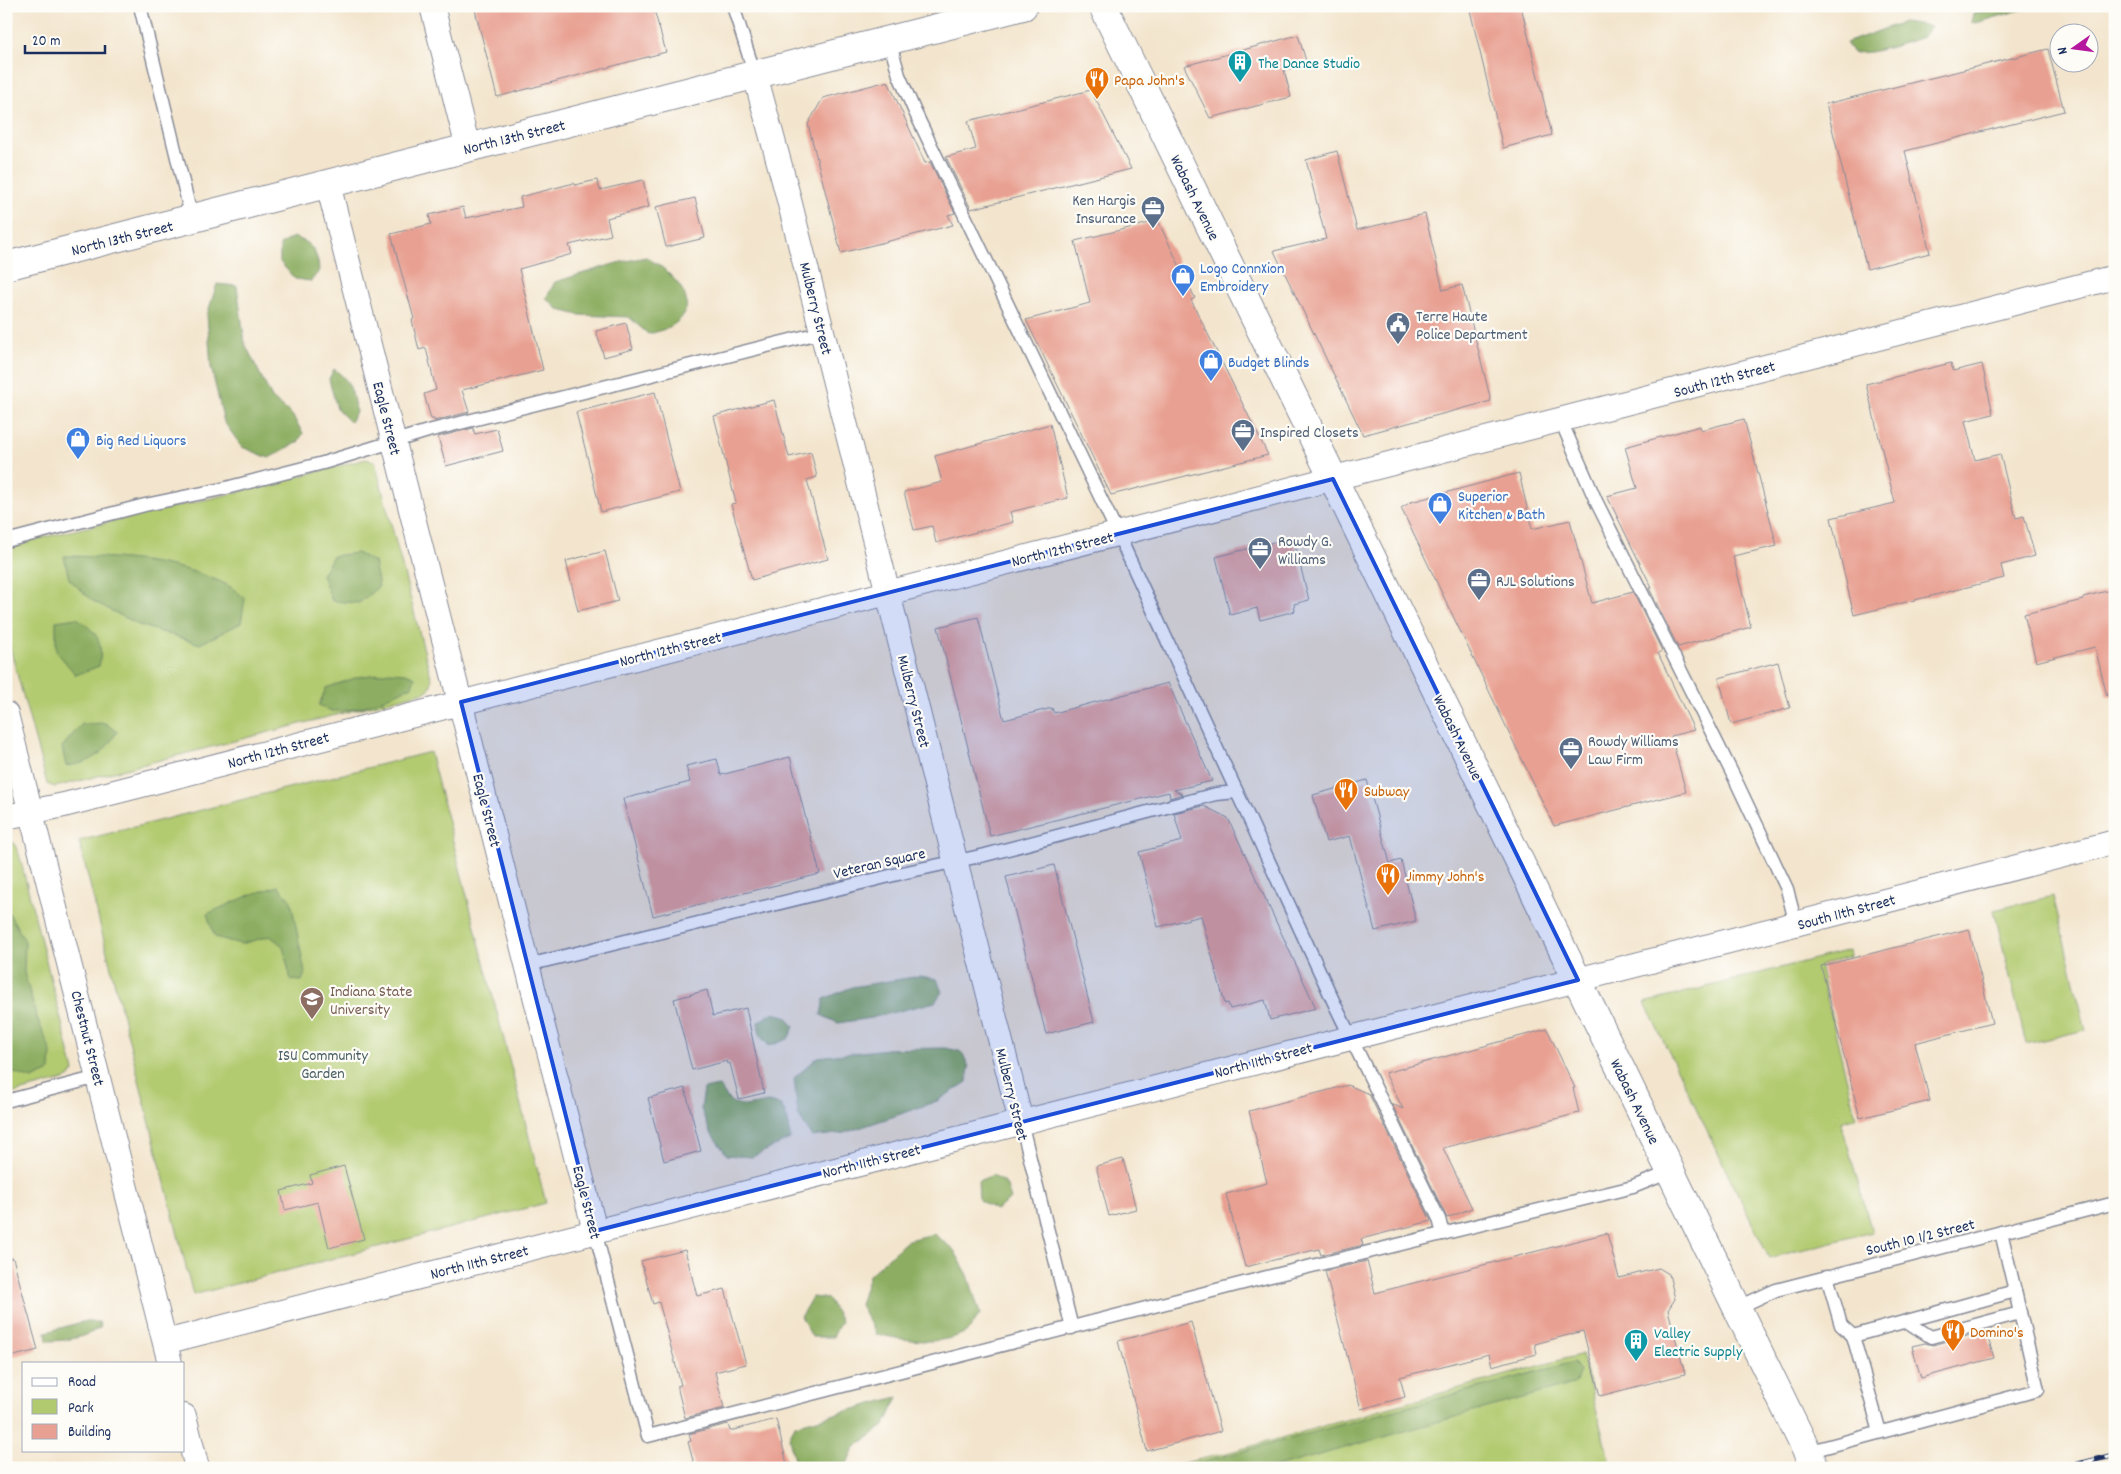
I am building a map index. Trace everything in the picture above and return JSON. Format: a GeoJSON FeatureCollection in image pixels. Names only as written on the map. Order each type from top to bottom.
{"type":"FeatureCollection","features":[{"type":"Feature","properties":{"kind":"main road","name":"North 13th Street"},"geometry":{"type":"LineString","coordinates":[[6,266],[1022,6]]}},
{"type":"Feature","properties":{"kind":"main road","name":"Wabash Avenue"},"geometry":{"type":"LineString","coordinates":[[1103,6],[1811,1460]]}},
{"type":"Feature","properties":{"kind":"street"},"geometry":{"type":"LineString","coordinates":[[432,6],[468,148]]}},
{"type":"Feature","properties":{"kind":"street","name":"Mulberry Street"},"geometry":{"type":"LineString","coordinates":[[754,75],[782,170],[1021,1122]]}},
{"type":"Feature","properties":{"kind":"street","name":"Eagle Street"},"geometry":{"type":"LineString","coordinates":[[328,184],[595,1231]]}},
{"type":"Feature","properties":{"kind":"street","name":"South 12th Street"},"geometry":{"type":"LineString","coordinates":[[1333,479],[2115,277]]}},
{"type":"Feature","properties":{"kind":"street","name":"North 12th Street"},"geometry":{"type":"LineString","coordinates":[[6,816],[64,805],[1333,479]]}},
{"type":"Feature","properties":{"kind":"street","name":"Chestnut Street"},"geometry":{"type":"LineString","coordinates":[[6,714],[168,1352]]}},
{"type":"Feature","properties":{"kind":"street","name":"South 11th Street"},"geometry":{"type":"LineString","coordinates":[[1578,980],[2115,842]]}},
{"type":"Feature","properties":{"kind":"street","name":"North 11th Street"},"geometry":{"type":"LineString","coordinates":[[168,1352],[595,1231],[1351,1036],[1578,980]]}},
{"type":"Feature","properties":{"kind":"street"},"geometry":{"type":"LineString","coordinates":[[185,1420],[197,1468]]}},
{"type":"Feature","properties":{"kind":"lane"},"geometry":{"type":"LineString","coordinates":[[140,6],[192,219]]}},
{"type":"Feature","properties":{"kind":"lane"},"geometry":{"type":"LineString","coordinates":[[733,6],[754,75]]}},
{"type":"Feature","properties":{"kind":"lane"},"geometry":{"type":"LineString","coordinates":[[889,40],[899,75],[914,110],[1118,534],[1351,1036],[1439,1219],[1443,1234]]}},
{"type":"Feature","properties":{"kind":"lane"},"geometry":{"type":"LineString","coordinates":[[6,541],[145,505],[323,463],[394,441],[823,332]]}},
{"type":"Feature","properties":{"kind":"lane"},"geometry":{"type":"LineString","coordinates":[[1561,421],[1596,501],[1705,718],[1787,889],[1796,924]]}},
{"type":"Feature","properties":{"kind":"lane","name":"Veteran Square"},"geometry":{"type":"LineString","coordinates":[[528,965],[902,872],[955,862],[1216,794],[1237,792]]}},
{"type":"Feature","properties":{"kind":"lane"},"geometry":{"type":"LineString","coordinates":[[6,1101],[98,1077]]}},
{"type":"Feature","properties":{"kind":"lane","name":"Mulberry Street"},"geometry":{"type":"LineString","coordinates":[[1021,1122],[1072,1328]]}},
{"type":"Feature","properties":{"kind":"lane"},"geometry":{"type":"LineString","coordinates":[[1072,1328],[1633,1187],[1670,1172]]}},
{"type":"Feature","properties":{"kind":"lane","name":"South 10 1/2 Street"},"geometry":{"type":"LineString","coordinates":[[1737,1308],[1776,1290],[2115,1203]]}},
{"type":"Feature","properties":{"kind":"lane","name":"Eagle Street"},"geometry":{"type":"LineString","coordinates":[[595,1231],[648,1436],[1072,1328]]}},
{"type":"Feature","properties":{"kind":"lane"},"geometry":{"type":"LineString","coordinates":[[1811,1460],[1880,1432],[2038,1390],[2001,1232]]}},
{"type":"Feature","properties":{"kind":"lane"},"geometry":{"type":"LineString","coordinates":[[1827,1276],[1841,1326],[1853,1336],[1880,1432]]}},
{"type":"Feature","properties":{"kind":"lane"},"geometry":{"type":"LineString","coordinates":[[1853,1336],[2015,1291]]}},
{"type":"Feature","properties":{"kind":"lane"},"geometry":{"type":"LineString","coordinates":[[1906,1321],[1931,1337],[2020,1313]]}},
{"type":"Feature","properties":{"kind":"highlighted area"},"geometry":{"type":"Polygon","coordinates":[[[1333,479],[1578,980],[595,1231],[461,702],[1333,479]]]}},
{"type":"Feature","properties":{"kind":"green space"},"geometry":{"type":"Polygon","coordinates":[[[2003,6],[2034,6],[1976,23],[1971,22],[1973,14],[2003,6]]]}},
{"type":"Feature","properties":{"kind":"green space"},"geometry":{"type":"Polygon","coordinates":[[[1903,22],[1931,26],[1923,37],[1870,52],[1853,53],[1846,43],[1903,22]]]}},
{"type":"Feature","properties":{"kind":"green space"},"geometry":{"type":"Polygon","coordinates":[[[293,237],[305,242],[315,253],[319,271],[311,281],[295,279],[280,262],[280,245],[293,237]]]}},
{"type":"Feature","properties":{"kind":"green space"},"geometry":{"type":"Polygon","coordinates":[[[646,257],[663,268],[678,284],[684,294],[686,303],[685,312],[680,319],[661,330],[648,334],[629,317],[579,315],[559,310],[546,298],[555,282],[617,263],[646,257]]]}},
{"type":"Feature","properties":{"kind":"green space"},"geometry":{"type":"Polygon","coordinates":[[[217,284],[237,286],[245,344],[272,398],[292,415],[303,433],[298,442],[269,458],[242,447],[224,422],[211,367],[207,315],[217,284]]]}},
{"type":"Feature","properties":{"kind":"green space"},"geometry":{"type":"Polygon","coordinates":[[[334,369],[348,383],[352,393],[356,412],[350,422],[337,409],[329,379],[334,369]]]}},
{"type":"Feature","properties":{"kind":"green space"},"geometry":{"type":"Polygon","coordinates":[[[366,459],[375,462],[432,681],[430,688],[425,692],[63,785],[55,787],[47,784],[6,633],[6,546],[238,492],[366,459]]]}},
{"type":"Feature","properties":{"kind":"green space"},"geometry":{"type":"Polygon","coordinates":[[[357,553],[374,562],[379,586],[359,603],[332,601],[322,575],[333,556],[357,553]]]}},
{"type":"Feature","properties":{"kind":"green space"},"geometry":{"type":"Polygon","coordinates":[[[64,556],[145,561],[204,575],[226,584],[245,598],[241,623],[200,644],[139,625],[93,601],[69,579],[64,556]]]}},
{"type":"Feature","properties":{"kind":"green space"},"geometry":{"type":"Polygon","coordinates":[[[77,618],[90,628],[100,643],[100,657],[99,666],[76,675],[56,651],[56,621],[77,618]]]}},
{"type":"Feature","properties":{"kind":"green space"},"geometry":{"type":"Polygon","coordinates":[[[390,672],[406,673],[415,677],[412,686],[374,703],[353,709],[331,711],[319,705],[326,688],[358,677],[390,672]]]}},
{"type":"Feature","properties":{"kind":"green space"},"geometry":{"type":"Polygon","coordinates":[[[105,723],[117,732],[102,752],[83,763],[66,766],[62,747],[82,724],[105,723]]]}},
{"type":"Feature","properties":{"kind":"green space","name":"ISU Community Garden"},"geometry":{"type":"Polygon","coordinates":[[[430,752],[546,1203],[193,1295],[79,841],[430,752]]]}},
{"type":"Feature","properties":{"kind":"green space"},"geometry":{"type":"Polygon","coordinates":[[[6,839],[14,843],[19,854],[74,1071],[69,1078],[6,1095],[6,839]]]}},
{"type":"Feature","properties":{"kind":"green space"},"geometry":{"type":"Polygon","coordinates":[[[278,886],[291,901],[305,973],[302,981],[291,980],[283,946],[270,936],[241,944],[215,937],[207,914],[250,895],[278,886]]]}},
{"type":"Feature","properties":{"kind":"green space"},"geometry":{"type":"Polygon","coordinates":[[[2053,896],[2086,1030],[2026,1044],[1994,910],[2053,896]]]}},
{"type":"Feature","properties":{"kind":"green space"},"geometry":{"type":"Polygon","coordinates":[[[6,908],[25,941],[24,972],[36,1015],[51,1052],[50,1071],[32,1079],[12,1072],[6,1073],[6,908]]]}},
{"type":"Feature","properties":{"kind":"green space"},"geometry":{"type":"Polygon","coordinates":[[[1849,950],[1850,956],[1819,966],[1856,1117],[1841,1122],[1872,1232],[1769,1258],[1645,1003],[1849,950]]]}},
{"type":"Feature","properties":{"kind":"green space"},"geometry":{"type":"Polygon","coordinates":[[[920,976],[937,979],[942,992],[935,1002],[871,1018],[838,1023],[821,1015],[824,999],[852,987],[920,976]]]}},
{"type":"Feature","properties":{"kind":"green space"},"geometry":{"type":"Polygon","coordinates":[[[772,1013],[786,1016],[794,1027],[788,1039],[769,1046],[760,1036],[758,1022],[772,1013]]]}},
{"type":"Feature","properties":{"kind":"green space"},"geometry":{"type":"Polygon","coordinates":[[[946,1048],[962,1052],[969,1067],[967,1082],[937,1101],[844,1133],[812,1137],[798,1115],[794,1078],[818,1057],[887,1049],[946,1048]]]}},
{"type":"Feature","properties":{"kind":"green space"},"geometry":{"type":"Polygon","coordinates":[[[719,1086],[730,1102],[746,1106],[768,1102],[781,1105],[788,1121],[790,1139],[752,1157],[727,1155],[710,1132],[701,1109],[704,1089],[719,1086]]]}},
{"type":"Feature","properties":{"kind":"green space"},"geometry":{"type":"Polygon","coordinates":[[[993,1175],[1006,1184],[1011,1199],[996,1210],[979,1200],[978,1181],[993,1175]]]}},
{"type":"Feature","properties":{"kind":"green space"},"geometry":{"type":"Polygon","coordinates":[[[934,1234],[954,1250],[968,1275],[980,1314],[966,1332],[955,1337],[921,1341],[876,1334],[860,1305],[869,1275],[908,1240],[934,1234]]]}},
{"type":"Feature","properties":{"kind":"green space"},"geometry":{"type":"Polygon","coordinates":[[[812,1297],[828,1299],[841,1321],[833,1337],[812,1337],[801,1316],[812,1297]]]}},
{"type":"Feature","properties":{"kind":"green space"},"geometry":{"type":"Polygon","coordinates":[[[82,1322],[99,1322],[101,1327],[75,1338],[47,1341],[46,1332],[82,1322]]]}},
{"type":"Feature","properties":{"kind":"green space"},"geometry":{"type":"Polygon","coordinates":[[[1582,1354],[1611,1468],[1162,1468],[1227,1453],[1582,1354]]]}},
{"type":"Feature","properties":{"kind":"green space"},"geometry":{"type":"Polygon","coordinates":[[[1573,1362],[1580,1371],[1576,1383],[1273,1468],[1181,1468],[1573,1362]]]}},
{"type":"Feature","properties":{"kind":"green space"},"geometry":{"type":"Polygon","coordinates":[[[898,1397],[885,1425],[854,1448],[845,1468],[796,1468],[789,1438],[795,1425],[898,1397]]]}},
{"type":"Feature","properties":{"kind":"building"},"geometry":{"type":"Polygon","coordinates":[[[474,6],[653,6],[666,52],[497,97],[474,6]]]}},
{"type":"Feature","properties":{"kind":"building"},"geometry":{"type":"Polygon","coordinates":[[[1469,6],[1521,6],[1552,135],[1503,148],[1469,6]]]}},
{"type":"Feature","properties":{"kind":"building","name":"The Dance Studio"},"geometry":{"type":"Polygon","coordinates":[[[1298,35],[1307,64],[1284,70],[1291,97],[1210,118],[1184,66],[1298,35]]]}},
{"type":"Feature","properties":{"kind":"building"},"geometry":{"type":"Polygon","coordinates":[[[2048,49],[2048,72],[2054,72],[2064,111],[1905,151],[1930,253],[1867,269],[1826,104],[2048,49]]]}},
{"type":"Feature","properties":{"kind":"building"},"geometry":{"type":"Polygon","coordinates":[[[888,81],[925,163],[930,162],[955,213],[948,215],[953,225],[841,253],[808,124],[823,98],[888,81]]]}},
{"type":"Feature","properties":{"kind":"building"},"geometry":{"type":"Polygon","coordinates":[[[1091,90],[1131,169],[971,209],[946,157],[976,149],[968,121],[1091,90]]]}},
{"type":"Feature","properties":{"kind":"building","name":"Terre Haute Police Department"},"geometry":{"type":"Polygon","coordinates":[[[1337,151],[1357,230],[1425,214],[1443,290],[1462,285],[1491,401],[1363,435],[1274,251],[1326,239],[1306,160],[1337,151]]]}},
{"type":"Feature","properties":{"kind":"building"},"geometry":{"type":"Polygon","coordinates":[[[597,180],[600,190],[643,180],[649,207],[607,218],[611,235],[569,245],[572,254],[519,269],[543,370],[462,390],[469,412],[434,421],[434,419],[431,419],[424,394],[436,390],[426,348],[419,350],[412,320],[414,319],[391,234],[431,224],[429,215],[463,207],[466,218],[522,207],[520,197],[574,183],[575,185],[597,180]]]}},
{"type":"Feature","properties":{"kind":"building"},"geometry":{"type":"Polygon","coordinates":[[[695,198],[705,238],[666,247],[656,207],[695,198]]]}},
{"type":"Feature","properties":{"kind":"building"},"geometry":{"type":"Polygon","coordinates":[[[1158,221],[1195,298],[1191,300],[1268,455],[1111,495],[1026,320],[1090,303],[1075,241],[1158,221]]]}},
{"type":"Feature","properties":{"kind":"building"},"geometry":{"type":"Polygon","coordinates":[[[626,323],[633,349],[604,357],[596,331],[626,323]]]}},
{"type":"Feature","properties":{"kind":"building"},"geometry":{"type":"Polygon","coordinates":[[[1951,363],[1953,371],[1982,364],[1993,414],[1965,421],[1975,460],[2000,454],[2016,518],[2024,516],[2035,556],[2001,565],[2004,578],[1854,615],[1831,518],[1895,503],[1866,384],[1951,363]]]}},
{"type":"Feature","properties":{"kind":"building"},"geometry":{"type":"Polygon","coordinates":[[[655,392],[680,492],[601,512],[576,412],[655,392]]]}},
{"type":"Feature","properties":{"kind":"building"},"geometry":{"type":"Polygon","coordinates":[[[774,400],[789,457],[811,452],[817,477],[807,480],[828,559],[752,580],[731,504],[736,503],[714,416],[774,400]]]}},
{"type":"Feature","properties":{"kind":"building"},"geometry":{"type":"Polygon","coordinates":[[[1744,419],[1777,546],[1733,556],[1751,627],[1678,647],[1649,588],[1652,588],[1607,496],[1637,488],[1625,447],[1700,426],[1701,430],[1744,419]]]}},
{"type":"Feature","properties":{"kind":"building"},"geometry":{"type":"Polygon","coordinates":[[[1050,424],[1068,498],[1010,512],[1013,522],[936,543],[932,526],[914,530],[904,492],[942,482],[935,456],[1050,424]]]}},
{"type":"Feature","properties":{"kind":"building"},"geometry":{"type":"Polygon","coordinates":[[[473,428],[475,434],[497,429],[503,451],[446,466],[438,437],[473,428]]]}},
{"type":"Feature","properties":{"kind":"building"},"geometry":{"type":"Polygon","coordinates":[[[1519,473],[1532,529],[1570,520],[1592,603],[1633,592],[1662,651],[1658,653],[1694,730],[1671,736],[1686,792],[1554,826],[1401,508],[1411,502],[1519,473]]]}},
{"type":"Feature","properties":{"kind":"building","name":"Rowdy G. Williams"},"geometry":{"type":"Polygon","coordinates":[[[1293,537],[1309,600],[1294,604],[1295,611],[1260,620],[1257,608],[1230,615],[1216,557],[1293,537]]]}},
{"type":"Feature","properties":{"kind":"building"},"geometry":{"type":"Polygon","coordinates":[[[605,551],[618,601],[578,611],[566,561],[605,551]]]}},
{"type":"Feature","properties":{"kind":"building"},"geometry":{"type":"Polygon","coordinates":[[[2115,589],[2115,695],[2107,696],[2095,647],[2036,662],[2024,614],[2083,600],[2083,597],[2115,589]]]}},
{"type":"Feature","properties":{"kind":"building"},"geometry":{"type":"Polygon","coordinates":[[[978,617],[1004,720],[1052,708],[1054,713],[1168,683],[1212,781],[1174,790],[1182,794],[1170,798],[1169,792],[990,836],[938,627],[978,617]]]}},
{"type":"Feature","properties":{"kind":"building"},"geometry":{"type":"Polygon","coordinates":[[[1778,662],[1790,708],[1731,724],[1719,678],[1778,662]]]}},
{"type":"Feature","properties":{"kind":"building"},"geometry":{"type":"Polygon","coordinates":[[[790,757],[820,874],[653,916],[623,799],[690,782],[686,766],[717,759],[721,775],[790,757]]]}},
{"type":"Feature","properties":{"kind":"building"},"geometry":{"type":"Polygon","coordinates":[[[1367,780],[1390,863],[1401,860],[1416,921],[1375,931],[1350,836],[1326,842],[1313,795],[1367,780]]]}},
{"type":"Feature","properties":{"kind":"building"},"geometry":{"type":"Polygon","coordinates":[[[1204,806],[1228,818],[1316,1008],[1270,1020],[1265,1000],[1230,1009],[1228,1003],[1225,1004],[1201,916],[1158,927],[1139,852],[1182,841],[1174,813],[1204,806]]]}},
{"type":"Feature","properties":{"kind":"building"},"geometry":{"type":"Polygon","coordinates":[[[1054,865],[1094,1022],[1046,1034],[1006,877],[1054,865]]]}},
{"type":"Feature","properties":{"kind":"building"},"geometry":{"type":"Polygon","coordinates":[[[1969,929],[1992,1023],[1915,1043],[1930,1101],[1860,1118],[1821,966],[1969,929]]]}},
{"type":"Feature","properties":{"kind":"building"},"geometry":{"type":"Polygon","coordinates":[[[707,990],[713,1016],[746,1008],[764,1093],[739,1099],[730,1063],[728,1064],[727,1061],[692,1070],[674,999],[707,990]]]}},
{"type":"Feature","properties":{"kind":"building"},"geometry":{"type":"Polygon","coordinates":[[[1547,1029],[1575,1088],[1573,1088],[1579,1113],[1443,1148],[1472,1208],[1447,1218],[1392,1104],[1403,1109],[1385,1073],[1547,1029]]]}},
{"type":"Feature","properties":{"kind":"building"},"geometry":{"type":"Polygon","coordinates":[[[1348,1085],[1369,1094],[1431,1221],[1361,1239],[1363,1245],[1321,1255],[1319,1249],[1245,1267],[1226,1194],[1267,1183],[1249,1111],[1348,1085]]]}},
{"type":"Feature","properties":{"kind":"building"},"geometry":{"type":"Polygon","coordinates":[[[685,1088],[701,1151],[664,1161],[648,1098],[685,1088]]]}},
{"type":"Feature","properties":{"kind":"building"},"geometry":{"type":"Polygon","coordinates":[[[1123,1159],[1136,1209],[1109,1216],[1096,1166],[1123,1159]]]}},
{"type":"Feature","properties":{"kind":"building"},"geometry":{"type":"Polygon","coordinates":[[[344,1166],[364,1239],[329,1248],[318,1202],[285,1210],[281,1191],[312,1183],[310,1175],[344,1166]]]}},
{"type":"Feature","properties":{"kind":"building"},"geometry":{"type":"Polygon","coordinates":[[[1607,1233],[1619,1278],[1659,1268],[1669,1274],[1675,1299],[1668,1310],[1685,1374],[1600,1396],[1583,1331],[1535,1344],[1537,1354],[1492,1366],[1489,1354],[1400,1377],[1405,1397],[1361,1409],[1325,1271],[1367,1261],[1375,1293],[1607,1233]]]}},
{"type":"Feature","properties":{"kind":"building"},"geometry":{"type":"Polygon","coordinates":[[[685,1250],[697,1296],[725,1289],[746,1364],[715,1372],[724,1408],[685,1418],[677,1386],[681,1385],[659,1302],[653,1304],[641,1261],[685,1250]]]}},
{"type":"Feature","properties":{"kind":"building"},"geometry":{"type":"Polygon","coordinates":[[[13,1258],[38,1350],[6,1358],[6,1259],[13,1258]]]}},
{"type":"Feature","properties":{"kind":"building"},"geometry":{"type":"Polygon","coordinates":[[[1191,1322],[1221,1431],[1147,1451],[1118,1341],[1191,1322]]]}},
{"type":"Feature","properties":{"kind":"building","name":"Domino's"},"geometry":{"type":"Polygon","coordinates":[[[1986,1331],[1994,1358],[1921,1378],[1912,1346],[1925,1343],[1933,1345],[1986,1331]]]}},
{"type":"Feature","properties":{"kind":"building"},"geometry":{"type":"Polygon","coordinates":[[[776,1419],[788,1468],[695,1468],[688,1442],[691,1441],[689,1434],[728,1424],[730,1431],[776,1419]]]}},
{"type":"Feature","properties":{"kind":"railway"},"geometry":{"type":"LineString","coordinates":[[2063,1468],[2115,1455]]}},
{"type":"Feature","properties":{"kind":"place","name":"The Dance Studio"},"geometry":{"type":"Point","coordinates":[1240,83]}},
{"type":"Feature","properties":{"kind":"place","name":"Papa John's"},"geometry":{"type":"Point","coordinates":[1097,100]}},
{"type":"Feature","properties":{"kind":"place","name":"Ken Hargis Insurance"},"geometry":{"type":"Point","coordinates":[1153,229]}},
{"type":"Feature","properties":{"kind":"place","name":"Logo ConnXion Embroidery"},"geometry":{"type":"Point","coordinates":[1183,297]}},
{"type":"Feature","properties":{"kind":"place","name":"Terre Haute Police Department"},"geometry":{"type":"Point","coordinates":[1398,345]}},
{"type":"Feature","properties":{"kind":"place","name":"Budget Blinds"},"geometry":{"type":"Point","coordinates":[1211,382]}},
{"type":"Feature","properties":{"kind":"place","name":"Inspired Closets"},"geometry":{"type":"Point","coordinates":[1243,452]}},
{"type":"Feature","properties":{"kind":"place","name":"Big Red Liquors"},"geometry":{"type":"Point","coordinates":[78,460]}},
{"type":"Feature","properties":{"kind":"place","name":"Superior Kitchen & Bath"},"geometry":{"type":"Point","coordinates":[1440,525]}},
{"type":"Feature","properties":{"kind":"place","name":"Rowdy G. Williams"},"geometry":{"type":"Point","coordinates":[1260,570]}},
{"type":"Feature","properties":{"kind":"place","name":"RJL Solutions"},"geometry":{"type":"Point","coordinates":[1479,601]}},
{"type":"Feature","properties":{"kind":"place","name":"Rowdy Williams Law Firm"},"geometry":{"type":"Point","coordinates":[1571,770]}},
{"type":"Feature","properties":{"kind":"place","name":"Subway"},"geometry":{"type":"Point","coordinates":[1346,811]}},
{"type":"Feature","properties":{"kind":"place","name":"Jimmy John's"},"geometry":{"type":"Point","coordinates":[1388,896]}},
{"type":"Feature","properties":{"kind":"place","name":"Indiana State University"},"geometry":{"type":"Point","coordinates":[312,1020]}},
{"type":"Feature","properties":{"kind":"place","name":"Domino's"},"geometry":{"type":"Point","coordinates":[1953,1352]}},
{"type":"Feature","properties":{"kind":"place","name":"Valley Electric Supply"},"geometry":{"type":"Point","coordinates":[1636,1362]}}]}
